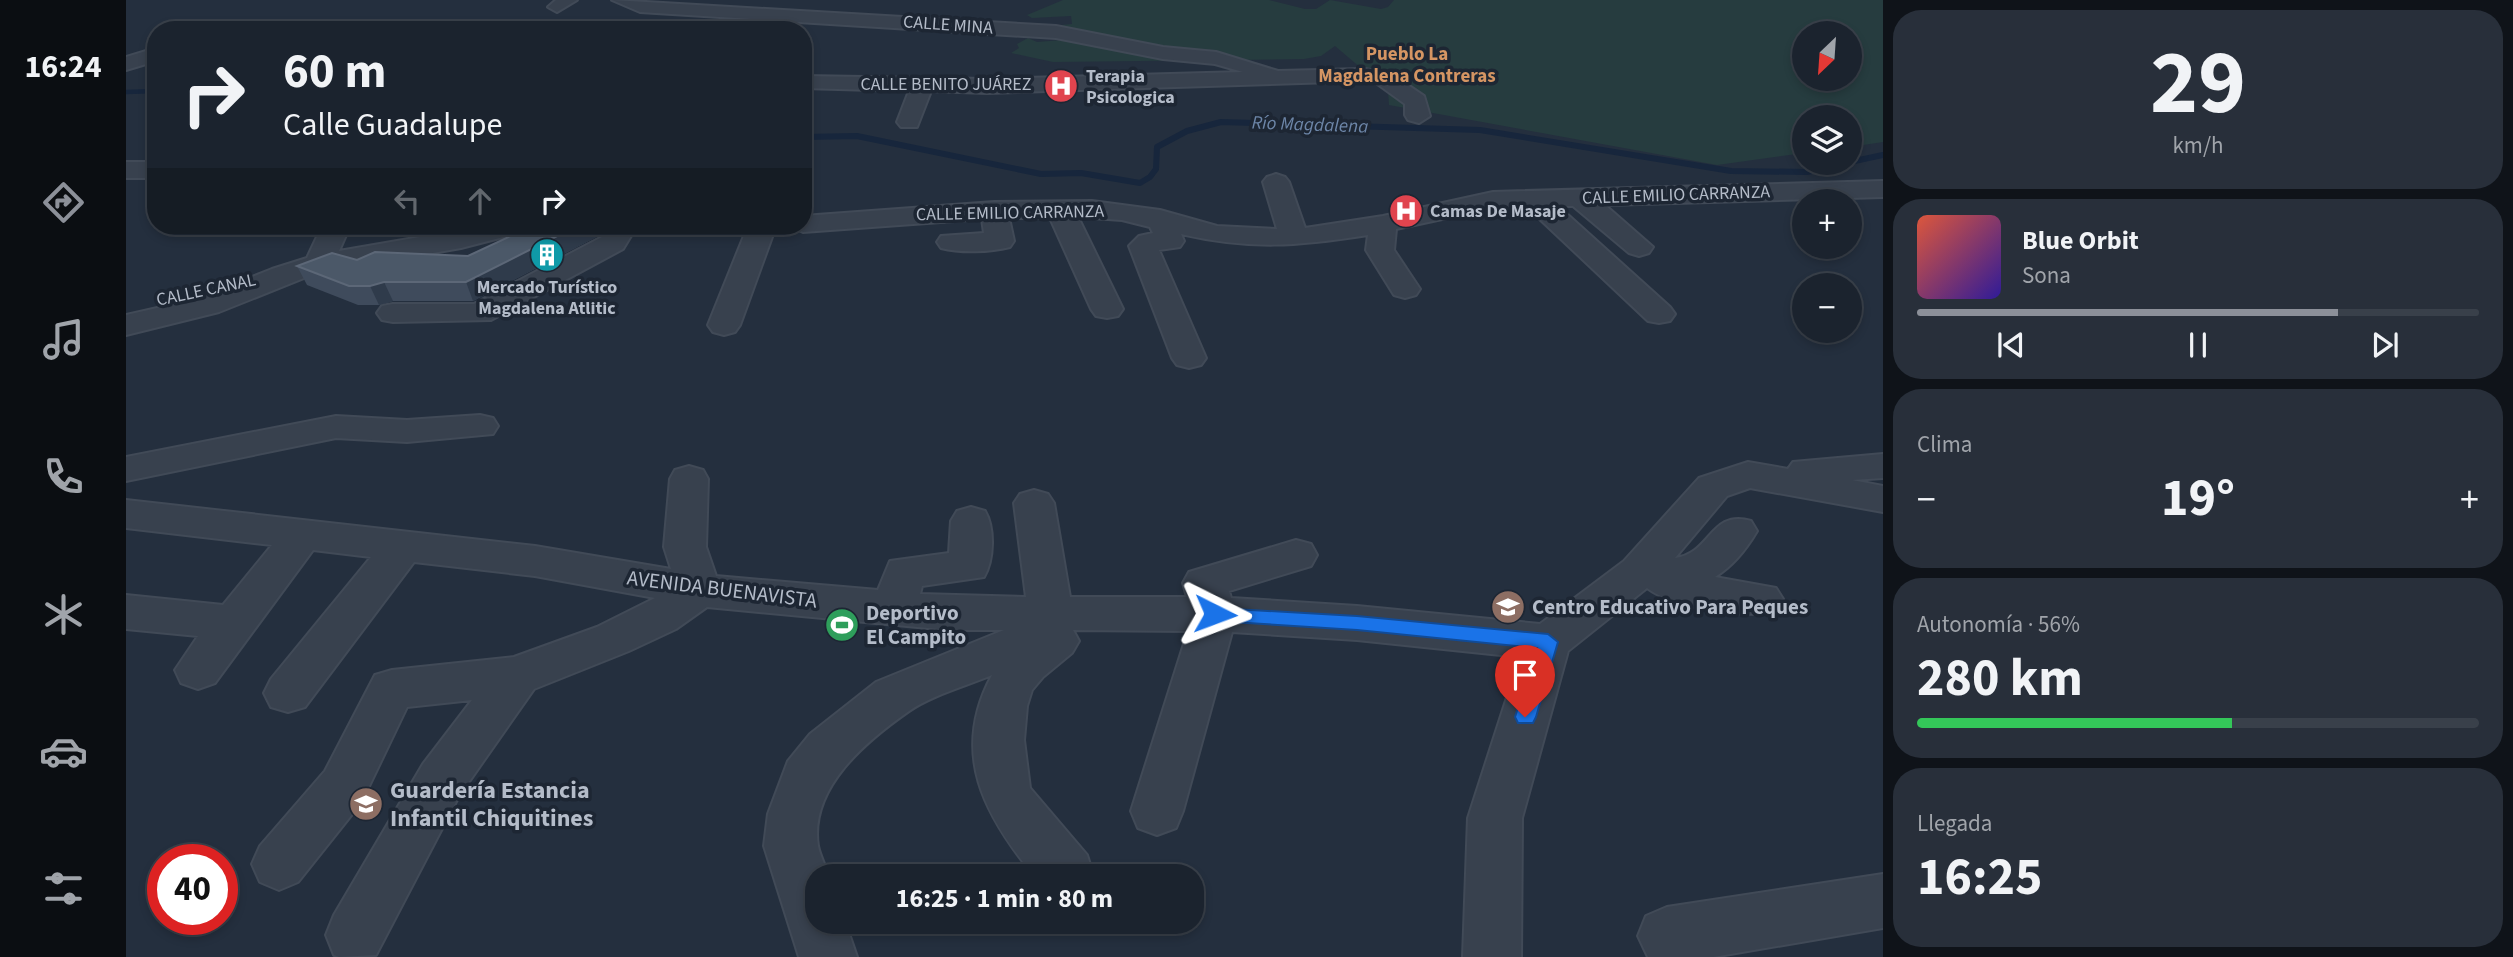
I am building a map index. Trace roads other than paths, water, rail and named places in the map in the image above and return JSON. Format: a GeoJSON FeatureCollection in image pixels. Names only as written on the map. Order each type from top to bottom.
{"type":"FeatureCollection","features":[{"type":"Feature","properties":{"kind":"street","name":"CALLE MINA"},"geometry":{"type":"LineString","coordinates":[[621,0],[640,7],[1056,32],[1163,53],[1251,66],[1269,73],[1270,78]]}},
{"type":"Feature","properties":{"kind":"street"},"geometry":{"type":"LineString","coordinates":[[126,64],[147,47]]}},
{"type":"Feature","properties":{"kind":"street","name":"CALLE BENITO JUÁREZ"},"geometry":{"type":"LineString","coordinates":[[812,82],[987,86],[1364,75],[1381,78],[1416,101],[1419,116],[1416,115]]}},
{"type":"Feature","properties":{"kind":"street"},"geometry":{"type":"LineString","coordinates":[[909,122],[923,83]]}},
{"type":"Feature","properties":{"kind":"street"},"geometry":{"type":"LineString","coordinates":[[1276,182],[1294,238]]}},
{"type":"Feature","properties":{"kind":"street","name":"CALLE EMILIO CARRANZA"},"geometry":{"type":"LineString","coordinates":[[812,221],[838,212],[1060,209],[1122,212],[1217,234],[1294,238],[1383,223],[1519,191],[1580,198],[1883,189]]}},
{"type":"Feature","properties":{"kind":"street"},"geometry":{"type":"LineString","coordinates":[[1519,191],[1659,314]]}},
{"type":"Feature","properties":{"kind":"street"},"geometry":{"type":"LineString","coordinates":[[1091,195],[1138,205],[1159,216],[1170,241],[1149,242],[1143,246],[1189,358]]}},
{"type":"Feature","properties":{"kind":"street"},"geometry":{"type":"LineString","coordinates":[[1580,198],[1639,247]]}},
{"type":"Feature","properties":{"kind":"street"},"geometry":{"type":"LineString","coordinates":[[1060,209],[1107,309]]}},
{"type":"Feature","properties":{"kind":"street"},"geometry":{"type":"LineString","coordinates":[[951,242],[1000,241],[994,210]]}},
{"type":"Feature","properties":{"kind":"street"},"geometry":{"type":"LineString","coordinates":[[1383,223],[1380,250],[1405,289]]}},
{"type":"Feature","properties":{"kind":"street"},"geometry":{"type":"LineString","coordinates":[[319,264],[332,235]]}},
{"type":"Feature","properties":{"kind":"street"},"geometry":{"type":"LineString","coordinates":[[126,325],[220,301],[287,272],[319,264],[449,243],[479,235]]}},
{"type":"Feature","properties":{"kind":"street"},"geometry":{"type":"LineString","coordinates":[[393,313],[480,313],[613,243],[618,235]]}},
{"type":"Feature","properties":{"kind":"street"},"geometry":{"type":"LineString","coordinates":[[724,325],[759,235]]}},
{"type":"Feature","properties":{"kind":"street","name":"CALLE CANAL"},"geometry":{"type":"LineString","coordinates":[[126,307],[287,272]]}},
{"type":"Feature","properties":{"kind":"street"},"geometry":{"type":"LineString","coordinates":[[126,469],[336,427],[407,431],[480,426]]}},
{"type":"Feature","properties":{"kind":"street"},"geometry":{"type":"LineString","coordinates":[[1492,957],[1495,818],[1548,642],[1647,572],[1713,487],[1748,475],[1883,466]]}},
{"type":"Feature","properties":{"kind":"street"},"geometry":{"type":"LineString","coordinates":[[1748,475],[1883,499]]}},
{"type":"Feature","properties":{"kind":"street"},"geometry":{"type":"LineString","coordinates":[[279,864],[343,788],[392,689],[517,676],[625,634],[660,617],[699,590],[685,547],[689,479]]}},
{"type":"Feature","properties":{"kind":"street"},"geometry":{"type":"LineString","coordinates":[[828,957],[792,846],[794,814],[806,777],[828,748],[893,696],[1010,649],[1033,635],[1050,612],[1034,503]]}},
{"type":"Feature","properties":{"kind":"street","name":"AVENIDA BUENAVISTA"},"geometry":{"type":"LineString","coordinates":[[126,514],[535,561],[699,590],[949,614],[1215,614],[1357,623],[1548,642]]}},
{"type":"Feature","properties":{"kind":"street"},"geometry":{"type":"LineString","coordinates":[[894,608],[905,572],[969,566],[971,521]]}},
{"type":"Feature","properties":{"kind":"street"},"geometry":{"type":"LineString","coordinates":[[1647,572],[1689,573],[1711,562],[1737,531]]}},
{"type":"Feature","properties":{"kind":"street"},"geometry":{"type":"LineString","coordinates":[[198,670],[303,534]]}},
{"type":"Feature","properties":{"kind":"street"},"geometry":{"type":"LineString","coordinates":[[288,693],[403,546]]}},
{"type":"Feature","properties":{"kind":"street"},"geometry":{"type":"LineString","coordinates":[[1157,811],[1215,614],[1203,583],[1296,555]]}},
{"type":"Feature","properties":{"kind":"street"},"geometry":{"type":"LineString","coordinates":[[1647,572],[1678,588],[1761,599]]}},
{"type":"Feature","properties":{"kind":"street"},"geometry":{"type":"LineString","coordinates":[[126,612],[234,623]]}},
{"type":"Feature","properties":{"kind":"street"},"geometry":{"type":"LineString","coordinates":[[1059,864],[1008,800],[1001,773],[997,731],[1005,695],[1033,655],[1106,612]]}},
{"type":"Feature","properties":{"kind":"street"},"geometry":{"type":"LineString","coordinates":[[355,935],[441,780],[517,676]]}},
{"type":"Feature","properties":{"kind":"street"},"geometry":{"type":"LineString","coordinates":[[1667,936],[1883,901]]}},
{"type":"Feature","properties":{"kind":"waterway","name":"Río Magdalena"},"geometry":{"type":"LineString","coordinates":[[126,92],[147,91]]}},
{"type":"Feature","properties":{"kind":"waterway","name":"Río Magdalena"},"geometry":{"type":"LineString","coordinates":[[812,137],[857,136],[1041,174],[1081,173],[1140,183],[1156,169],[1157,147],[1187,131],[1221,122],[1480,130],[1731,171],[1792,172]]}},
{"type":"Feature","properties":{"kind":"waterway","name":"Río Magdalena"},"geometry":{"type":"LineString","coordinates":[[1862,159],[1883,155]]}},
{"type":"Feature","properties":{"kind":"place","name":"Terapia Psicologica"},"geometry":{"type":"Point","coordinates":[1061,86]}},
{"type":"Feature","properties":{"kind":"place","name":"Camas De Masaje"},"geometry":{"type":"Point","coordinates":[1406,211]}},
{"type":"Feature","properties":{"kind":"place","name":"Mercado Turístico Magdalena Atlitic"},"geometry":{"type":"Point","coordinates":[547,255]}},
{"type":"Feature","properties":{"kind":"place","name":"Centro Educativo Para Peques"},"geometry":{"type":"Point","coordinates":[1508,607]}},
{"type":"Feature","properties":{"kind":"place","name":"Deportivo El Campito"},"geometry":{"type":"Point","coordinates":[842,625]}},
{"type":"Feature","properties":{"kind":"place","name":"Guardería Estancia Infantil Chiquitines"},"geometry":{"type":"Point","coordinates":[366,804]}},
{"type":"Feature","properties":{"kind":"district","name":"Pueblo La Magdalena Contreras"},"geometry":{"type":"Point","coordinates":[1407,65]}}]}
